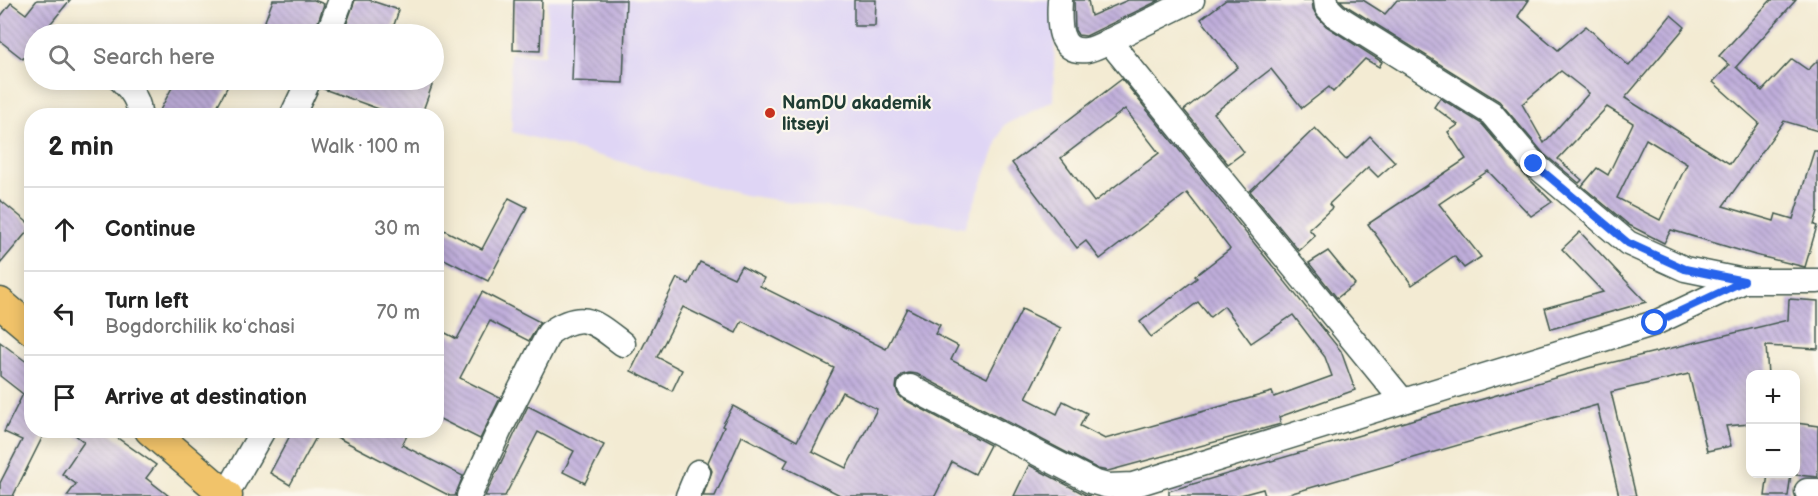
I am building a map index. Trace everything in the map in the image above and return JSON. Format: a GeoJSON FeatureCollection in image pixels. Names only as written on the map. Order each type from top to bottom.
{"type":"FeatureCollection","features":[{"type":"Feature","properties":{"kind":"main road"},"geometry":{"type":"LineString","coordinates":[[0,303],[24,318]]}},
{"type":"Feature","properties":{"kind":"main road"},"geometry":{"type":"LineString","coordinates":[[159,438],[227,496]]}},
{"type":"Feature","properties":{"kind":"street"},"geometry":{"type":"LineString","coordinates":[[332,24],[341,0]]}},
{"type":"Feature","properties":{"kind":"street"},"geometry":{"type":"LineString","coordinates":[[1060,0],[1059,30],[1064,41],[1074,48],[1087,50],[1192,0]]}},
{"type":"Feature","properties":{"kind":"street"},"geometry":{"type":"LineString","coordinates":[[1326,0],[1327,7],[1336,16],[1491,113],[1534,164],[1628,243],[1685,269],[1744,281],[1818,281]]}},
{"type":"Feature","properties":{"kind":"street"},"geometry":{"type":"LineString","coordinates":[[1109,41],[1402,400]]}},
{"type":"Feature","properties":{"kind":"street"},"geometry":{"type":"LineString","coordinates":[[131,90],[140,108]]}},
{"type":"Feature","properties":{"kind":"street"},"geometry":{"type":"LineString","coordinates":[[296,108],[304,90]]}},
{"type":"Feature","properties":{"kind":"street"},"geometry":{"type":"LineString","coordinates":[[910,387],[1092,482],[1121,487],[1144,482],[1655,323],[1744,281]]}},
{"type":"Feature","properties":{"kind":"street"},"geometry":{"type":"LineString","coordinates":[[469,496],[549,333],[562,323],[576,320],[594,322],[622,344]]}},
{"type":"Feature","properties":{"kind":"street"},"geometry":{"type":"LineString","coordinates":[[227,496],[259,438]]}},
{"type":"Feature","properties":{"kind":"street"},"geometry":{"type":"LineString","coordinates":[[688,496],[698,472]]}},
{"type":"Feature","properties":{"kind":"shaded area","name":"NamDU akademik litseyi"},"geometry":{"type":"Polygon","coordinates":[[[548,0],[1056,0],[1053,101],[1004,125],[965,227],[744,195],[512,132],[510,53],[545,55],[548,0]]]}},
{"type":"Feature","properties":{"kind":"building"},"geometry":{"type":"Polygon","coordinates":[[[37,0],[70,0],[50,24],[24,24],[23,59],[0,41],[0,17],[11,3],[26,14],[37,0]]]}},
{"type":"Feature","properties":{"kind":"building"},"geometry":{"type":"Polygon","coordinates":[[[273,0],[314,0],[324,4],[317,24],[264,24],[273,0]]]}},
{"type":"Feature","properties":{"kind":"building"},"geometry":{"type":"Polygon","coordinates":[[[355,0],[369,0],[399,10],[394,24],[347,24],[355,0]]]}},
{"type":"Feature","properties":{"kind":"building"},"geometry":{"type":"Polygon","coordinates":[[[514,0],[542,0],[540,51],[513,50],[514,0]]]}},
{"type":"Feature","properties":{"kind":"building"},"geometry":{"type":"Polygon","coordinates":[[[575,0],[626,0],[623,83],[572,81],[575,0]]]}},
{"type":"Feature","properties":{"kind":"building"},"geometry":{"type":"Polygon","coordinates":[[[854,0],[876,0],[875,26],[854,26],[854,0]]]}},
{"type":"Feature","properties":{"kind":"building"},"geometry":{"type":"Polygon","coordinates":[[[1074,0],[1088,0],[1091,16],[1128,0],[1160,0],[1086,36],[1078,35],[1075,30],[1074,0]]]}},
{"type":"Feature","properties":{"kind":"building"},"geometry":{"type":"Polygon","coordinates":[[[1226,0],[1312,0],[1313,9],[1326,26],[1382,62],[1379,67],[1365,59],[1333,92],[1329,87],[1302,108],[1271,69],[1214,113],[1244,152],[1228,164],[1184,110],[1238,67],[1201,19],[1226,0]]]}},
{"type":"Feature","properties":{"kind":"building"},"geometry":{"type":"Polygon","coordinates":[[[1340,0],[1363,0],[1385,14],[1397,0],[1529,0],[1518,16],[1558,50],[1586,26],[1629,66],[1671,15],[1685,27],[1625,98],[1730,164],[1759,123],[1713,82],[1729,65],[1719,56],[1771,0],[1796,0],[1736,67],[1762,91],[1792,59],[1808,70],[1818,60],[1818,131],[1784,121],[1723,206],[1774,221],[1776,214],[1793,219],[1814,151],[1818,151],[1818,211],[1814,225],[1817,226],[1805,267],[1671,230],[1664,243],[1629,225],[1582,186],[1597,168],[1608,175],[1633,123],[1607,107],[1558,159],[1582,180],[1579,183],[1544,154],[1499,101],[1340,0]],[[1561,71],[1522,104],[1544,143],[1589,93],[1561,71]],[[1646,139],[1617,198],[1660,220],[1687,164],[1646,139]]]}},
{"type":"Feature","properties":{"kind":"building"},"geometry":{"type":"Polygon","coordinates":[[[1122,79],[1341,351],[1355,390],[1279,417],[1281,424],[1108,471],[1098,469],[917,374],[909,373],[902,375],[897,381],[898,394],[903,399],[990,445],[975,474],[952,462],[935,496],[842,496],[784,467],[788,460],[742,436],[715,496],[703,496],[712,471],[708,462],[724,427],[722,426],[733,406],[797,441],[834,368],[742,321],[736,333],[683,307],[657,357],[682,370],[672,391],[631,371],[677,278],[689,284],[700,262],[734,278],[741,266],[764,278],[760,286],[886,349],[907,308],[940,325],[935,334],[958,346],[951,360],[987,378],[1022,309],[1061,328],[1026,398],[1057,414],[1063,401],[1087,413],[1080,426],[1105,439],[1272,392],[1274,397],[1332,376],[1325,357],[1293,315],[1251,343],[1224,306],[1210,317],[1198,302],[1151,337],[1140,322],[1230,249],[1187,193],[1100,259],[1086,241],[1077,248],[1012,163],[1122,79]],[[1125,109],[1061,158],[1094,202],[1159,153],[1125,109]],[[842,392],[812,451],[846,468],[877,409],[842,392]]]}},
{"type":"Feature","properties":{"kind":"building"},"geometry":{"type":"Polygon","coordinates":[[[171,90],[226,90],[216,108],[161,108],[171,90]]]}},
{"type":"Feature","properties":{"kind":"building"},"geometry":{"type":"Polygon","coordinates":[[[326,90],[430,90],[424,108],[376,108],[326,90]]]}},
{"type":"Feature","properties":{"kind":"building"},"geometry":{"type":"Polygon","coordinates":[[[1440,98],[1482,124],[1523,173],[1552,202],[1531,216],[1488,171],[1439,204],[1481,257],[1464,268],[1454,256],[1412,285],[1368,224],[1466,159],[1448,132],[1458,125],[1434,107],[1440,98]]]}},
{"type":"Feature","properties":{"kind":"building"},"geometry":{"type":"Polygon","coordinates":[[[1315,128],[1346,160],[1370,136],[1395,162],[1378,177],[1368,167],[1329,204],[1332,208],[1309,229],[1315,236],[1299,251],[1250,191],[1315,128]]]}},
{"type":"Feature","properties":{"kind":"building"},"geometry":{"type":"Polygon","coordinates":[[[509,198],[527,207],[488,281],[444,259],[444,230],[482,249],[509,198]]]}},
{"type":"Feature","properties":{"kind":"building"},"geometry":{"type":"Polygon","coordinates":[[[0,200],[24,220],[24,236],[0,264],[0,200]]]}},
{"type":"Feature","properties":{"kind":"building"},"geometry":{"type":"Polygon","coordinates":[[[1580,232],[1646,302],[1551,329],[1545,308],[1603,292],[1562,249],[1580,232]]]}},
{"type":"Feature","properties":{"kind":"building"},"geometry":{"type":"Polygon","coordinates":[[[1328,251],[1355,284],[1337,298],[1309,263],[1328,251]]]}},
{"type":"Feature","properties":{"kind":"building"},"geometry":{"type":"Polygon","coordinates":[[[482,292],[540,322],[529,341],[490,321],[460,378],[500,398],[480,439],[444,421],[444,332],[457,339],[482,292]]]}},
{"type":"Feature","properties":{"kind":"building"},"geometry":{"type":"Polygon","coordinates":[[[1789,299],[1818,301],[1818,349],[1766,346],[1768,370],[1746,370],[1746,424],[1726,426],[1731,446],[1707,451],[1689,374],[1611,392],[1636,496],[1619,496],[1597,405],[1282,496],[1265,496],[1263,489],[1237,496],[1169,496],[1169,491],[1589,368],[1788,320],[1789,299]]]}},
{"type":"Feature","properties":{"kind":"building"},"geometry":{"type":"Polygon","coordinates":[[[0,342],[24,360],[24,438],[42,438],[13,496],[0,496],[0,483],[22,440],[4,432],[23,394],[0,376],[0,342]]]}},
{"type":"Feature","properties":{"kind":"building"},"geometry":{"type":"Polygon","coordinates":[[[528,406],[604,445],[585,483],[563,472],[574,451],[538,432],[505,496],[485,496],[528,406]]]}},
{"type":"Feature","properties":{"kind":"building"},"geometry":{"type":"Polygon","coordinates":[[[1800,424],[1818,426],[1818,477],[1800,475],[1800,424]]]}},
{"type":"Feature","properties":{"kind":"building"},"geometry":{"type":"Polygon","coordinates":[[[79,438],[117,438],[156,465],[146,478],[169,496],[67,496],[76,484],[62,474],[84,442],[79,438]]]}},
{"type":"Feature","properties":{"kind":"building"},"geometry":{"type":"Polygon","coordinates":[[[289,438],[316,438],[290,485],[270,473],[289,438]]]}},
{"type":"Feature","properties":{"kind":"building"},"geometry":{"type":"Polygon","coordinates":[[[338,438],[406,438],[402,445],[463,476],[455,496],[450,496],[338,438]]]}},
{"type":"Feature","properties":{"kind":"building"},"geometry":{"type":"Polygon","coordinates":[[[1029,465],[1086,495],[1090,496],[1014,496],[1029,465]]]}},
{"type":"Feature","properties":{"kind":"building"},"geometry":{"type":"Polygon","coordinates":[[[1767,478],[1790,478],[1788,496],[1765,496],[1767,478]]]}},
{"type":"Feature","properties":{"kind":"place","name":"NamDU akademik litseyi"},"geometry":{"type":"Point","coordinates":[770,113]}},
{"type":"Feature","properties":{"kind":"route"},"geometry":{"type":"LineString","coordinates":[[1534,164],[1628,243],[1685,269],[1744,281],[1655,323]]}}]}
